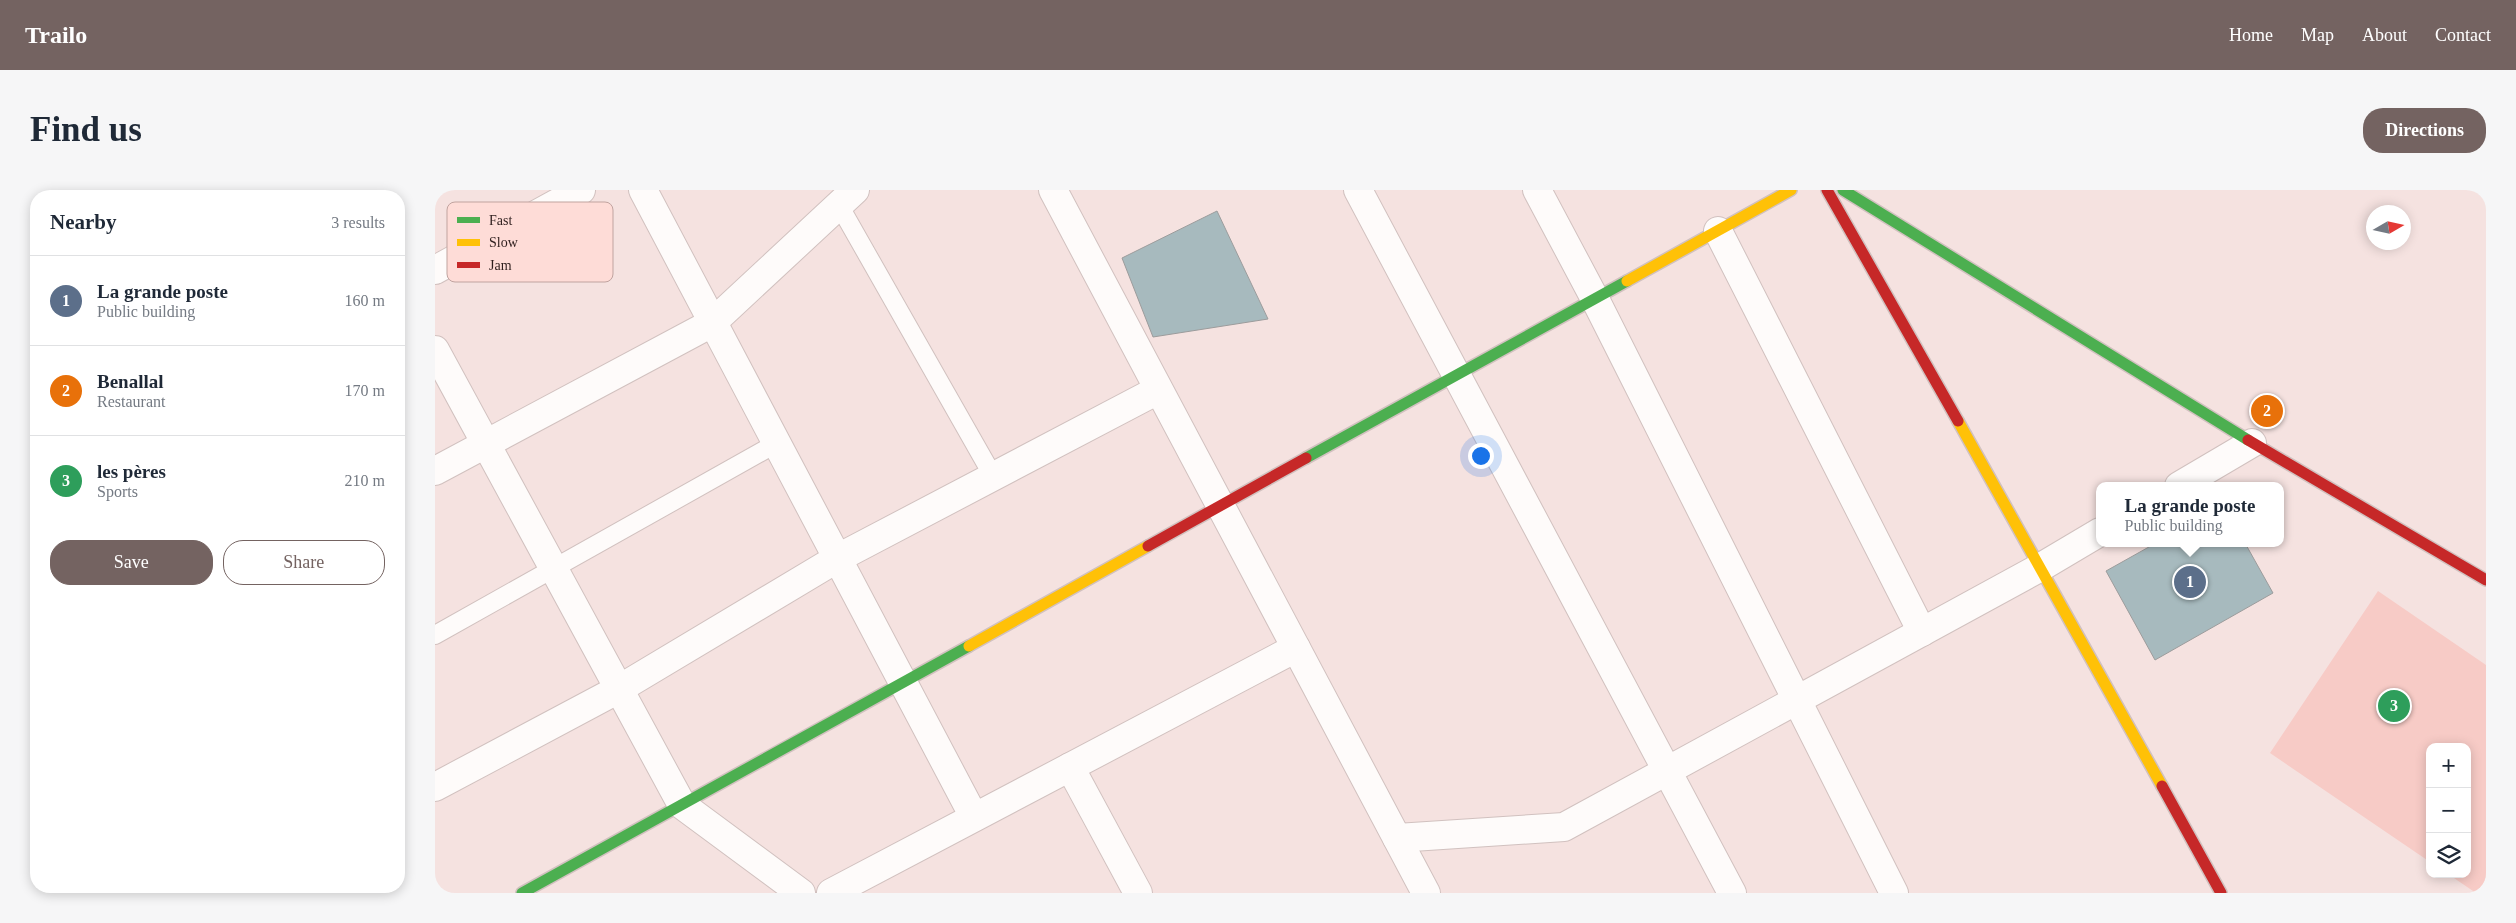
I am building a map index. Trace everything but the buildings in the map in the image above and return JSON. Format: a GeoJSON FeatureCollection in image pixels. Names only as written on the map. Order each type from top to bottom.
{"type":"FeatureCollection","features":[{"type":"Feature","properties":{"kind":"street"},"geometry":{"type":"LineString","coordinates":[[559,202],[581,190]]}},
{"type":"Feature","properties":{"kind":"street"},"geometry":{"type":"LineString","coordinates":[[643,190],[712,324],[777,443],[974,817]]}},
{"type":"Feature","properties":{"kind":"street"},"geometry":{"type":"LineString","coordinates":[[1053,190],[1219,507],[1426,893]]}},
{"type":"Feature","properties":{"kind":"street"},"geometry":{"type":"LineString","coordinates":[[1359,190],[1732,893]]}},
{"type":"Feature","properties":{"kind":"street"},"geometry":{"type":"LineString","coordinates":[[1537,190],[1595,299],[1894,893]]}},
{"type":"Feature","properties":{"kind":"street"},"geometry":{"type":"LineString","coordinates":[[522,893],[1791,190]]}},
{"type":"Feature","properties":{"kind":"street"},"geometry":{"type":"LineString","coordinates":[[1827,190],[2041,567],[2221,893]]}},
{"type":"Feature","properties":{"kind":"street"},"geometry":{"type":"LineString","coordinates":[[1843,190],[1924,238],[2252,443],[2486,580]]}},
{"type":"Feature","properties":{"kind":"street"},"geometry":{"type":"LineString","coordinates":[[435,471],[712,324],[847,197]]}},
{"type":"Feature","properties":{"kind":"street"},"geometry":{"type":"LineString","coordinates":[[1718,231],[1922,632]]}},
{"type":"Feature","properties":{"kind":"street"},"geometry":{"type":"LineString","coordinates":[[435,270],[447,263]]}},
{"type":"Feature","properties":{"kind":"street"},"geometry":{"type":"LineString","coordinates":[[435,350],[682,805],[801,893]]}},
{"type":"Feature","properties":{"kind":"street"},"geometry":{"type":"LineString","coordinates":[[435,787],[619,689],[838,558],[1158,390]]}},
{"type":"Feature","properties":{"kind":"street"},"geometry":{"type":"LineString","coordinates":[[2186,482],[2252,443]]}},
{"type":"Feature","properties":{"kind":"street"},"geometry":{"type":"LineString","coordinates":[[1397,838],[1563,827],[2041,567],[2096,534]]}},
{"type":"Feature","properties":{"kind":"street"},"geometry":{"type":"LineString","coordinates":[[831,893],[1295,648]]}},
{"type":"Feature","properties":{"kind":"street"},"geometry":{"type":"LineString","coordinates":[[1070,767],[1138,893]]}},
{"type":"Feature","properties":{"kind":"lane"},"geometry":{"type":"LineString","coordinates":[[847,197],[993,476]]}},
{"type":"Feature","properties":{"kind":"lane"},"geometry":{"type":"LineString","coordinates":[[435,635],[777,443]]}},
{"type":"Feature","properties":{"kind":"shaded area"},"geometry":{"type":"Polygon","coordinates":[[[2378,591],[2486,665],[2486,893],[2476,893],[2454,878],[2471,878],[2471,743],[2426,743],[2426,859],[2270,753],[2378,591]]]}},
{"type":"Feature","properties":{"kind":"traffic: fast"},"geometry":{"type":"LineString","coordinates":[[1843,190],[2248,440]]}},
{"type":"Feature","properties":{"kind":"traffic: fast"},"geometry":{"type":"LineString","coordinates":[[1306,458],[1627,281]]}},
{"type":"Feature","properties":{"kind":"traffic: fast"},"geometry":{"type":"LineString","coordinates":[[522,893],[969,646]]}},
{"type":"Feature","properties":{"kind":"traffic: slow"},"geometry":{"type":"LineString","coordinates":[[1627,281],[1791,190]]}},
{"type":"Feature","properties":{"kind":"traffic: slow"},"geometry":{"type":"LineString","coordinates":[[1958,421],[2162,786]]}},
{"type":"Feature","properties":{"kind":"traffic: slow"},"geometry":{"type":"LineString","coordinates":[[969,646],[1148,546]]}},
{"type":"Feature","properties":{"kind":"traffic: jam"},"geometry":{"type":"LineString","coordinates":[[1827,190],[1958,421]]}},
{"type":"Feature","properties":{"kind":"traffic: jam"},"geometry":{"type":"LineString","coordinates":[[2248,440],[2486,580]]}},
{"type":"Feature","properties":{"kind":"traffic: jam"},"geometry":{"type":"LineString","coordinates":[[1148,546],[1306,458]]}},
{"type":"Feature","properties":{"kind":"traffic: jam"},"geometry":{"type":"LineString","coordinates":[[2162,786],[2221,893]]}},
{"type":"Feature","properties":{"kind":"place","name":"Benallal"},"geometry":{"type":"Point","coordinates":[2267,411]}},
{"type":"Feature","properties":{"kind":"place","name":"La grande poste"},"geometry":{"type":"Point","coordinates":[2190,582]}},
{"type":"Feature","properties":{"kind":"place","name":"les pères"},"geometry":{"type":"Point","coordinates":[2394,706]}}]}
